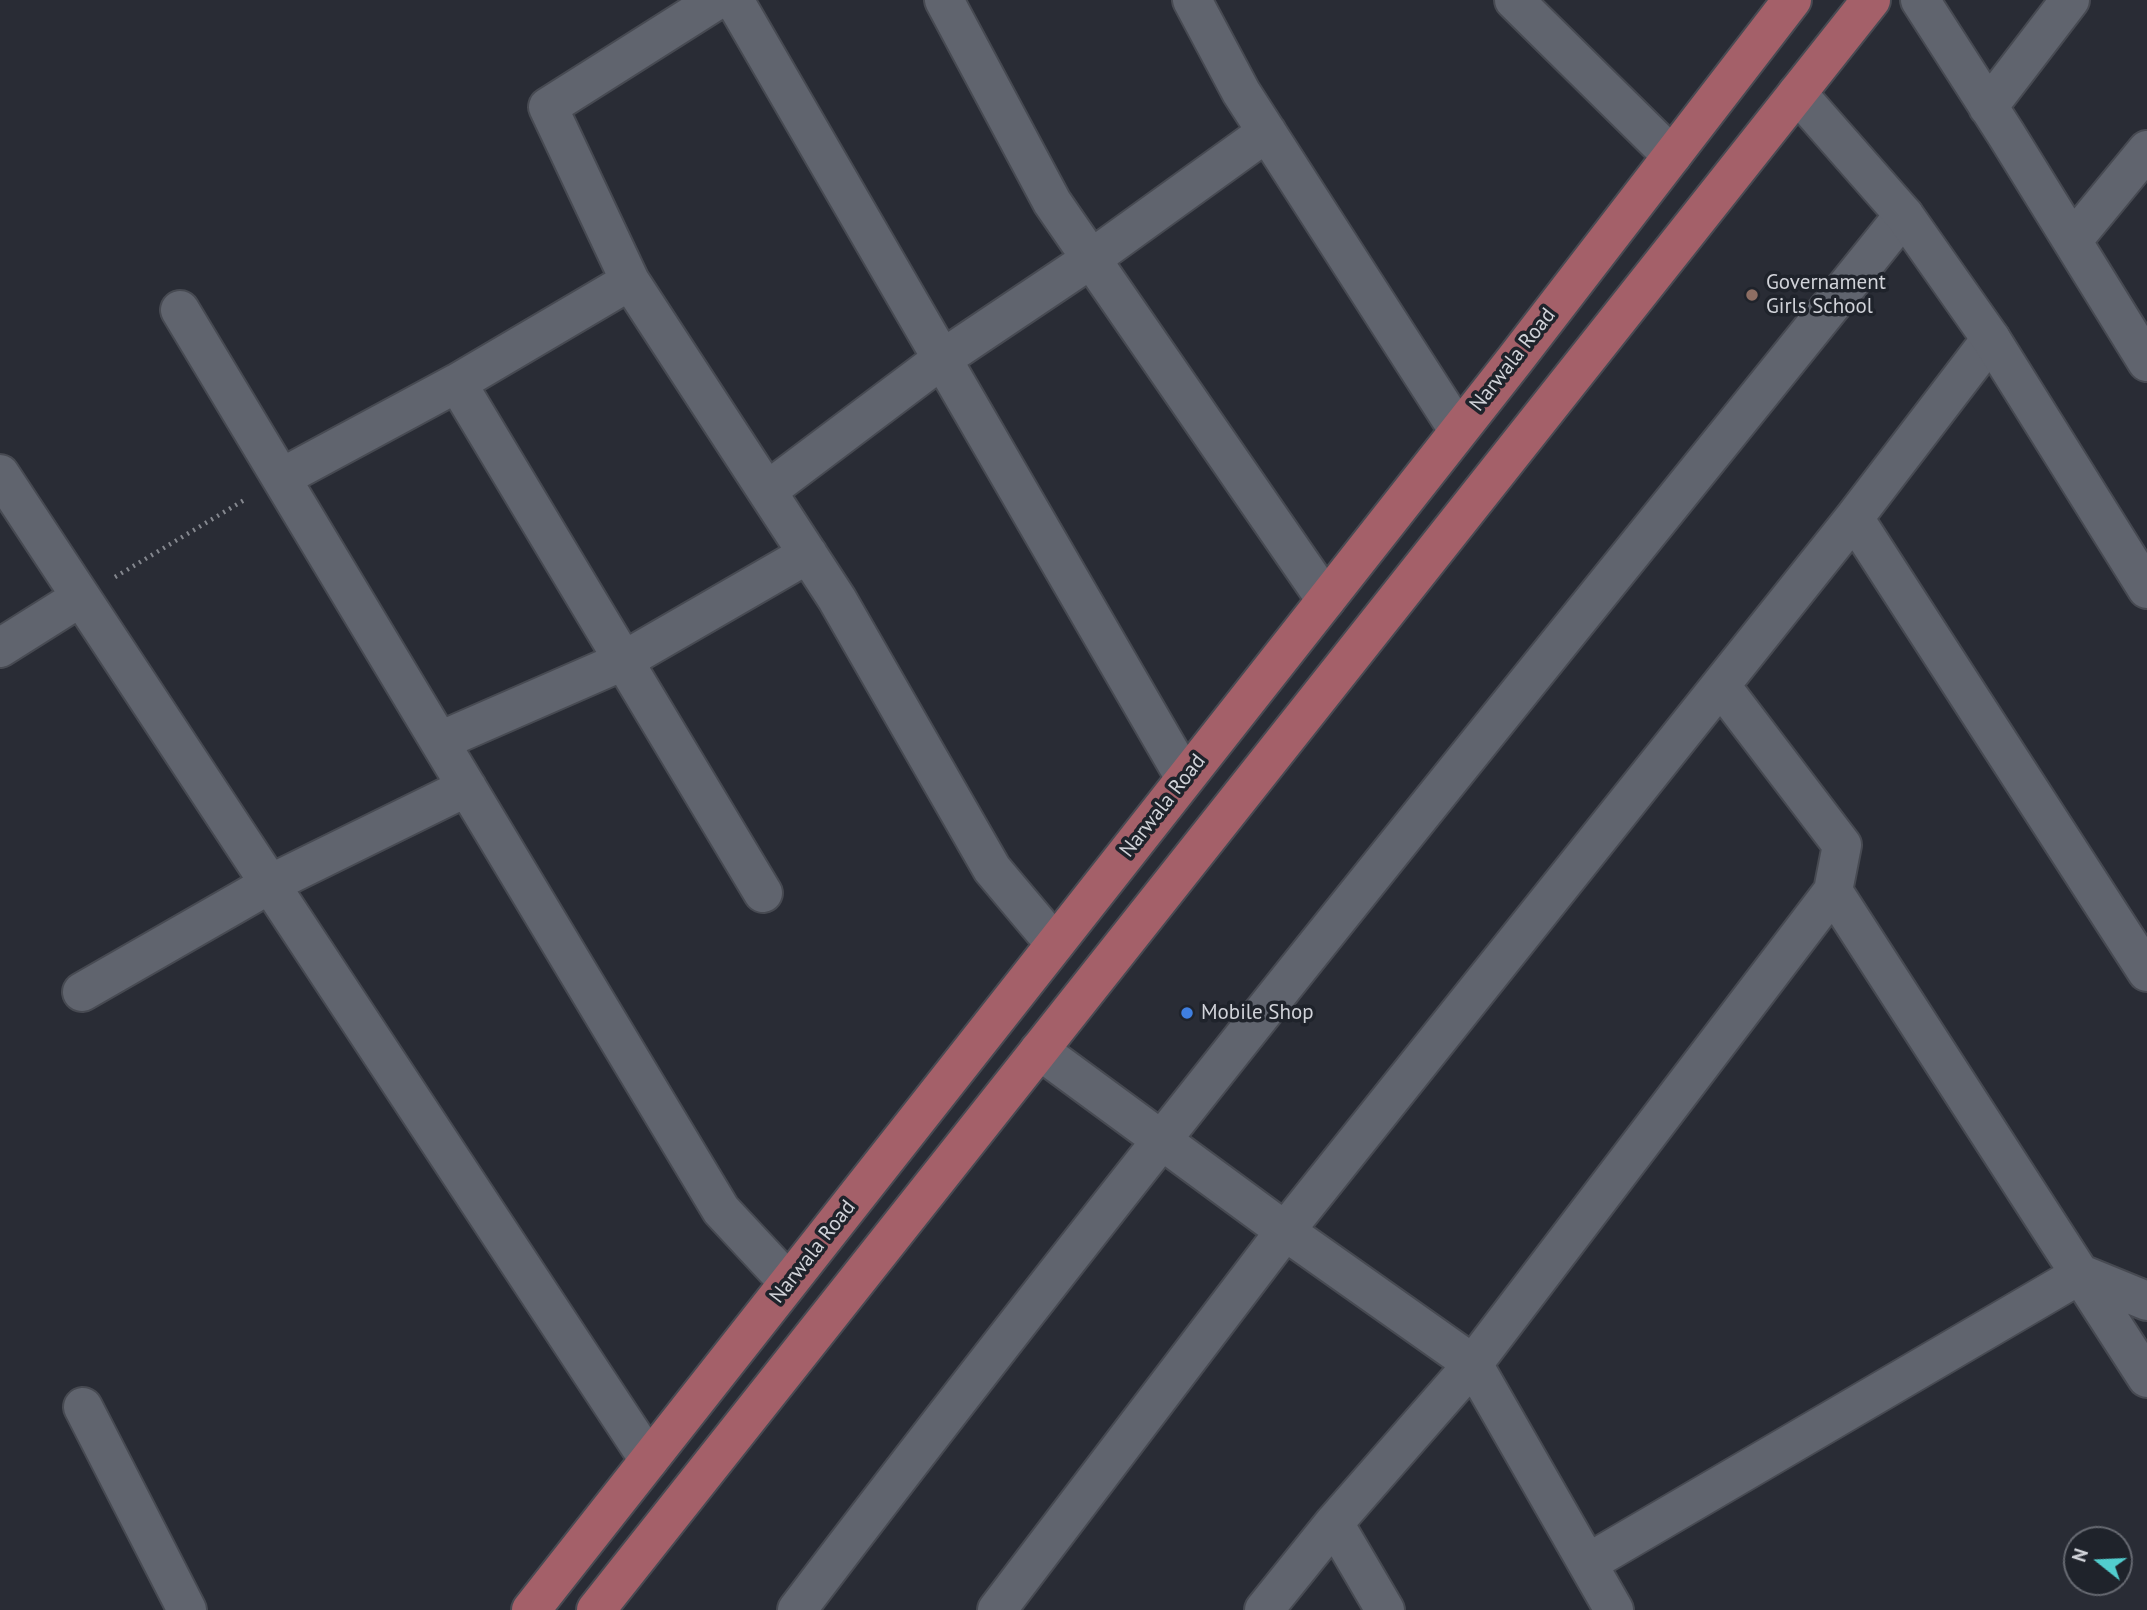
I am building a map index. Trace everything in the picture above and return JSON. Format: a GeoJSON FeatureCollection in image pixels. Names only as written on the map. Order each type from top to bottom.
{"type":"FeatureCollection","features":[{"type":"Feature","properties":{"kind":"main road"},"geometry":{"type":"LineString","coordinates":[[596,1610],[1871,0]]}},
{"type":"Feature","properties":{"kind":"main road","name":"Narwala Road"},"geometry":{"type":"LineString","coordinates":[[531,1610],[1326,600],[1790,1]]}},
{"type":"Feature","properties":{"kind":"street"},"geometry":{"type":"LineString","coordinates":[[717,0],[548,107],[630,281],[837,599],[992,869],[1055,944]]}},
{"type":"Feature","properties":{"kind":"street"},"geometry":{"type":"LineString","coordinates":[[734,0],[1185,778]]}},
{"type":"Feature","properties":{"kind":"street"},"geometry":{"type":"LineString","coordinates":[[944,0],[1052,202],[1326,600]]}},
{"type":"Feature","properties":{"kind":"street"},"geometry":{"type":"LineString","coordinates":[[1192,0],[1241,92],[1458,430]]}},
{"type":"Feature","properties":{"kind":"street"},"geometry":{"type":"LineString","coordinates":[[1514,0],[1672,156]]}},
{"type":"Feature","properties":{"kind":"street"},"geometry":{"type":"LineString","coordinates":[[1920,0],[2073,240],[2147,362]]}},
{"type":"Feature","properties":{"kind":"street"},"geometry":{"type":"LineString","coordinates":[[1988,107],[2070,0]]}},
{"type":"Feature","properties":{"kind":"street"},"geometry":{"type":"LineString","coordinates":[[1797,93],[1903,215],[1991,339],[2147,589]]}},
{"type":"Feature","properties":{"kind":"street"},"geometry":{"type":"LineString","coordinates":[[767,491],[942,359],[1091,259],[1267,132]]}},
{"type":"Feature","properties":{"kind":"street"},"geometry":{"type":"LineString","coordinates":[[2073,240],[2147,150]]}},
{"type":"Feature","properties":{"kind":"street"},"geometry":{"type":"LineString","coordinates":[[797,1610],[936,1427],[1161,1141],[1903,215]]}},
{"type":"Feature","properties":{"kind":"street"},"geometry":{"type":"LineString","coordinates":[[281,478],[457,383],[630,281]]}},
{"type":"Feature","properties":{"kind":"street"},"geometry":{"type":"LineString","coordinates":[[180,310],[721,1210],[788,1282]]}},
{"type":"Feature","properties":{"kind":"street"},"geometry":{"type":"LineString","coordinates":[[997,1610],[1285,1231],[1854,518],[1991,339]]}},
{"type":"Feature","properties":{"kind":"street"},"geometry":{"type":"LineString","coordinates":[[457,383],[763,893]]}},
{"type":"Feature","properties":{"kind":"street"},"geometry":{"type":"LineString","coordinates":[[0,474],[649,1460]]}},
{"type":"Feature","properties":{"kind":"street"},"geometry":{"type":"LineString","coordinates":[[1854,518],[2147,972]]}},
{"type":"Feature","properties":{"kind":"street"},"geometry":{"type":"LineString","coordinates":[[440,741],[623,661],[808,554]]}},
{"type":"Feature","properties":{"kind":"street"},"geometry":{"type":"LineString","coordinates":[[0,648],[81,597]]}},
{"type":"Feature","properties":{"kind":"street"},"geometry":{"type":"LineString","coordinates":[[1264,1610],[1335,1523],[1473,1364],[1833,891],[1842,845],[1721,686]]}},
{"type":"Feature","properties":{"kind":"street"},"geometry":{"type":"LineString","coordinates":[[82,992],[270,884],[467,787]]}},
{"type":"Feature","properties":{"kind":"street"},"geometry":{"type":"LineString","coordinates":[[1833,891],[2147,1378]]}},
{"type":"Feature","properties":{"kind":"street"},"geometry":{"type":"LineString","coordinates":[[1039,1050],[1285,1231],[1473,1364],[1614,1610]]}},
{"type":"Feature","properties":{"kind":"street"},"geometry":{"type":"LineString","coordinates":[[2081,1274],[2147,1301]]}},
{"type":"Feature","properties":{"kind":"street"},"geometry":{"type":"LineString","coordinates":[[1588,1563],[2081,1274]]}},
{"type":"Feature","properties":{"kind":"street"},"geometry":{"type":"LineString","coordinates":[[83,1408],[187,1610]]}},
{"type":"Feature","properties":{"kind":"street"},"geometry":{"type":"LineString","coordinates":[[1335,1523],[1385,1610]]}},
{"type":"Feature","properties":{"kind":"path"},"geometry":{"type":"LineString","coordinates":[[81,597],[281,478]]}},
{"type":"Feature","properties":{"kind":"place","name":"Governament Girls School"},"geometry":{"type":"Point","coordinates":[1752,295]}},
{"type":"Feature","properties":{"kind":"place","name":"Mobile Shop"},"geometry":{"type":"Point","coordinates":[1187,1013]}}]}
